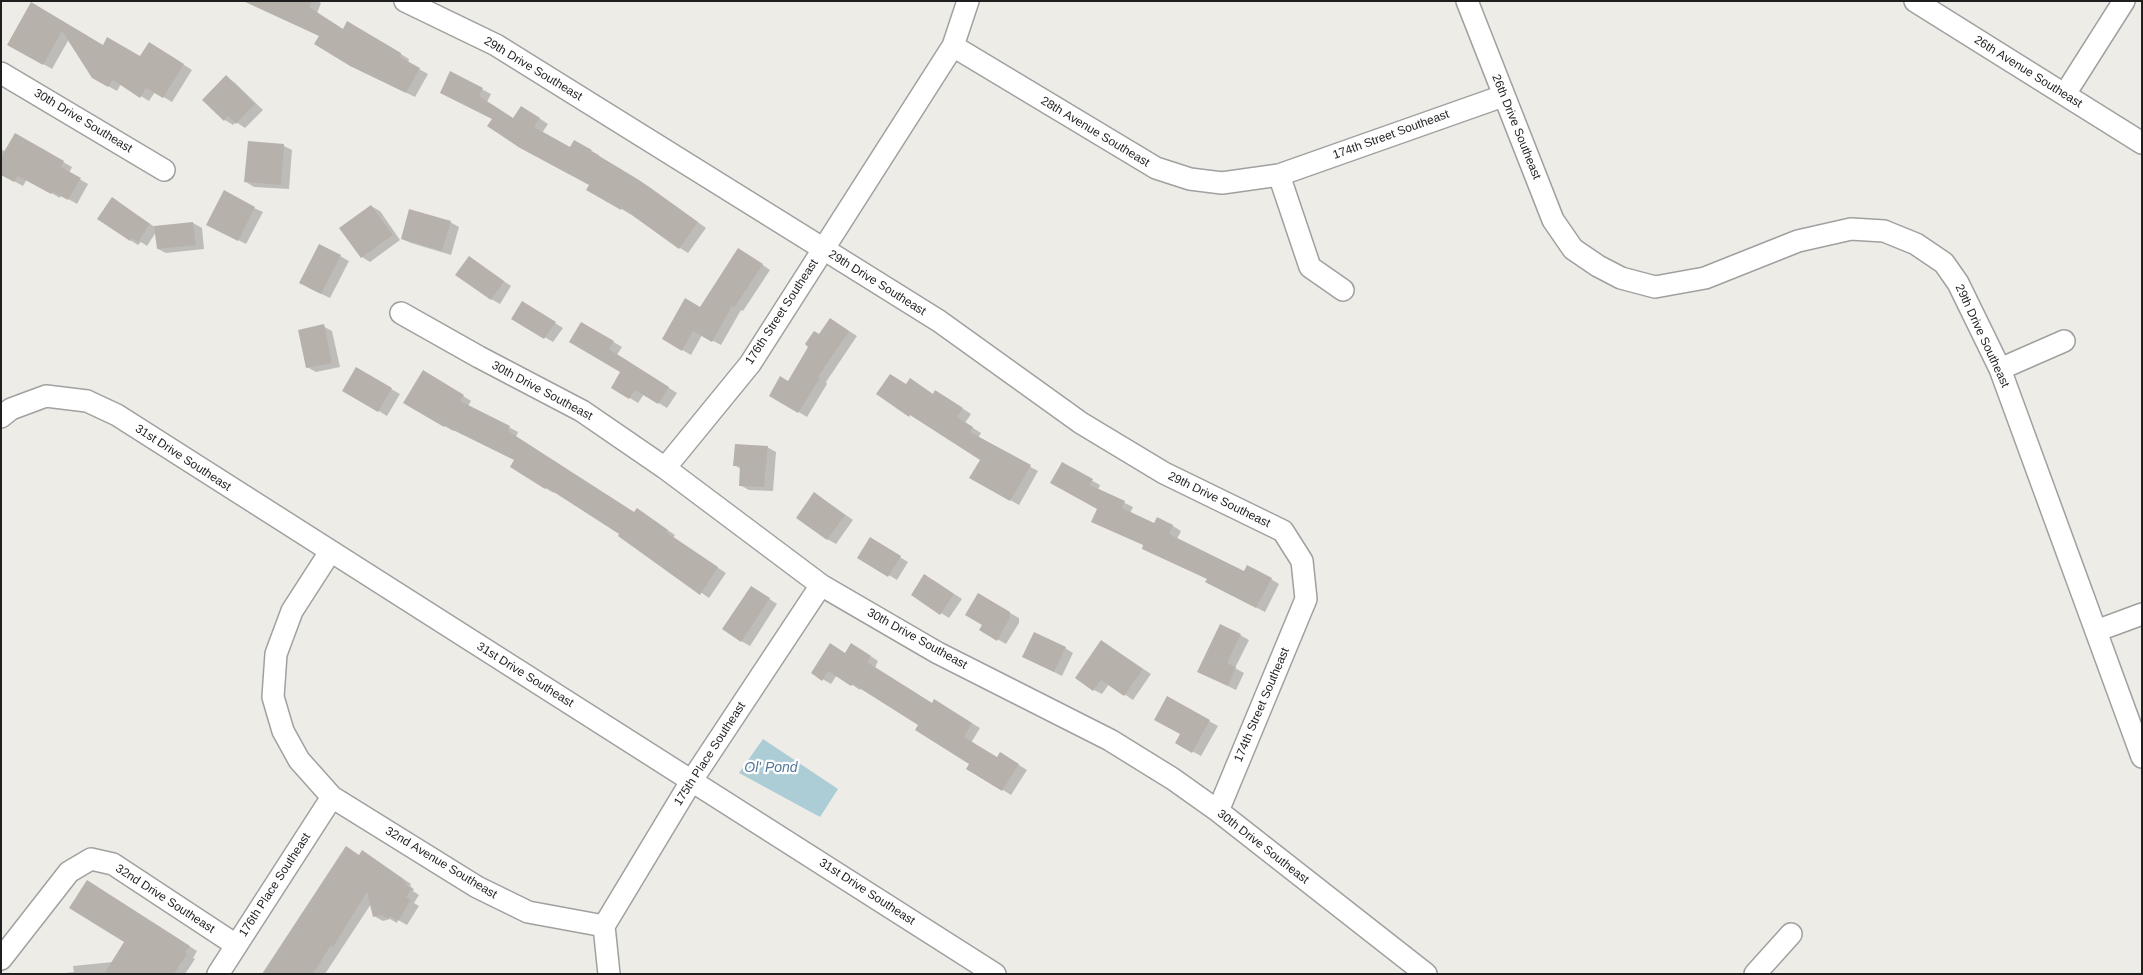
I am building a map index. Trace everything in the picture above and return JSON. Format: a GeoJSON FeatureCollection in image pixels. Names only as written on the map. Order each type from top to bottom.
{"type":"FeatureCollection","features":[{"type":"Feature","properties":{"kind":"street"},"geometry":{"type":"LineString","coordinates":[[953,46],[968,1]]}},
{"type":"Feature","properties":{"kind":"street","name":"26th Drive Southeast"},"geometry":{"type":"LineString","coordinates":[[1467,1],[1553,220],[1573,249]]}},
{"type":"Feature","properties":{"kind":"street","name":"26th Avenue Southeast"},"geometry":{"type":"LineString","coordinates":[[1915,1],[2142,143]]}},
{"type":"Feature","properties":{"kind":"street"},"geometry":{"type":"LineString","coordinates":[[2065,94],[2124,1]]}},
{"type":"Feature","properties":{"kind":"street","name":"29th Drive Southeast"},"geometry":{"type":"LineString","coordinates":[[414,3],[496,45],[939,321],[1081,423],[1164,473],[1283,531],[1302,561],[1306,599]]}},
{"type":"Feature","properties":{"kind":"street","name":"28th Avenue Southeast"},"geometry":{"type":"LineString","coordinates":[[953,46],[1156,168],[1190,179],[1222,183],[1279,175]]}},
{"type":"Feature","properties":{"kind":"street","name":"176th Street Southeast"},"geometry":{"type":"LineString","coordinates":[[666,468],[750,364],[822,248],[953,46]]}},
{"type":"Feature","properties":{"kind":"street","name":"30th Drive Southeast"},"geometry":{"type":"LineString","coordinates":[[1,73],[164,170]]}},
{"type":"Feature","properties":{"kind":"street","name":"174th Street Southeast"},"geometry":{"type":"LineString","coordinates":[[1279,175],[1503,96]]}},
{"type":"Feature","properties":{"kind":"street"},"geometry":{"type":"LineString","coordinates":[[1279,175],[1310,267],[1343,290]]}},
{"type":"Feature","properties":{"kind":"street","name":"29th Drive Southeast"},"geometry":{"type":"LineString","coordinates":[[1573,249],[1598,266],[1621,278],[1655,286],[1705,278],[1798,241],[1851,229],[1884,231],[1916,244],[1944,263],[1958,283],[2000,369],[2142,757]]}},
{"type":"Feature","properties":{"kind":"street","name":"30th Drive Southeast"},"geometry":{"type":"LineString","coordinates":[[401,313],[479,358],[582,411],[666,468],[821,586],[938,653],[1110,740],[1173,779],[1218,811],[1426,974]]}},
{"type":"Feature","properties":{"kind":"street"},"geometry":{"type":"LineString","coordinates":[[2000,369],[2064,341]]}},
{"type":"Feature","properties":{"kind":"street","name":"31st Drive Southeast"},"geometry":{"type":"LineString","coordinates":[[1,417],[11,409],[46,396],[87,402],[117,415],[995,974]]}},
{"type":"Feature","properties":{"kind":"street","name":"32nd Avenue Southeast"},"geometry":{"type":"LineString","coordinates":[[330,552],[292,610],[276,654],[273,697],[283,731],[299,760],[332,797],[477,887],[528,912],[604,926]]}},
{"type":"Feature","properties":{"kind":"street","name":"175th Place Southeast"},"geometry":{"type":"LineString","coordinates":[[604,926],[692,780],[821,586]]}},
{"type":"Feature","properties":{"kind":"street","name":"174th Street Southeast"},"geometry":{"type":"LineString","coordinates":[[1218,811],[1306,599]]}},
{"type":"Feature","properties":{"kind":"street"},"geometry":{"type":"LineString","coordinates":[[2096,631],[2142,614]]}},
{"type":"Feature","properties":{"kind":"street","name":"176th Place Southeast"},"geometry":{"type":"LineString","coordinates":[[218,974],[332,797]]}},
{"type":"Feature","properties":{"kind":"street","name":"32nd Drive Southeast"},"geometry":{"type":"LineString","coordinates":[[1,959],[69,872],[91,859],[113,864],[236,945]]}},
{"type":"Feature","properties":{"kind":"street"},"geometry":{"type":"LineString","coordinates":[[604,926],[609,974]]}},
{"type":"Feature","properties":{"kind":"street"},"geometry":{"type":"LineString","coordinates":[[1755,974],[1791,934]]}},
{"type":"Feature","properties":{"kind":"water","name":"Ol' Pond"},"geometry":{"type":"Polygon","coordinates":[[[763,739],[838,789],[820,817],[739,773],[763,739]]]}},
{"type":"Feature","properties":{"kind":"building"},"geometry":{"type":"Polygon","coordinates":[[[243,1],[312,1],[309,7],[343,29],[347,21],[401,53],[400,57],[420,68],[406,93],[350,66],[314,44],[319,36],[243,1]]]}},
{"type":"Feature","properties":{"kind":"building"},"geometry":{"type":"Polygon","coordinates":[[[31,2],[103,45],[107,37],[140,56],[149,42],[184,64],[163,98],[146,88],[140,98],[113,80],[108,87],[92,78],[62,31],[43,65],[7,45],[31,2]]]}},
{"type":"Feature","properties":{"kind":"building"},"geometry":{"type":"Polygon","coordinates":[[[450,71],[483,88],[479,96],[513,118],[521,106],[540,118],[534,127],[570,147],[574,140],[592,150],[639,180],[698,222],[679,249],[622,208],[621,210],[586,190],[589,185],[520,148],[487,126],[492,119],[440,93],[450,71]]]}},
{"type":"Feature","properties":{"kind":"building"},"geometry":{"type":"Polygon","coordinates":[[[226,75],[255,104],[236,124],[228,116],[224,121],[202,100],[226,75]]]}},
{"type":"Feature","properties":{"kind":"building"},"geometry":{"type":"Polygon","coordinates":[[[15,133],[64,161],[61,167],[81,178],[68,200],[53,192],[51,194],[18,176],[14,182],[1,175],[1,157],[15,133]]]}},
{"type":"Feature","properties":{"kind":"building"},"geometry":{"type":"Polygon","coordinates":[[[248,141],[284,144],[281,185],[244,182],[248,141]]]}},
{"type":"Feature","properties":{"kind":"building"},"geometry":{"type":"Polygon","coordinates":[[[224,190],[255,207],[238,241],[206,225],[224,190]]]}},
{"type":"Feature","properties":{"kind":"building"},"geometry":{"type":"Polygon","coordinates":[[[112,197],[150,224],[138,242],[132,238],[130,241],[97,219],[112,197]]]}},
{"type":"Feature","properties":{"kind":"building"},"geometry":{"type":"Polygon","coordinates":[[[371,205],[393,235],[361,258],[339,228],[371,205]]]}},
{"type":"Feature","properties":{"kind":"building"},"geometry":{"type":"Polygon","coordinates":[[[409,209],[451,221],[442,251],[401,239],[409,209]]]}},
{"type":"Feature","properties":{"kind":"building"},"geometry":{"type":"Polygon","coordinates":[[[193,222],[196,245],[157,249],[154,226],[193,222]]]}},
{"type":"Feature","properties":{"kind":"building"},"geometry":{"type":"Polygon","coordinates":[[[319,244],[341,255],[321,294],[299,283],[319,244]]]}},
{"type":"Feature","properties":{"kind":"building"},"geometry":{"type":"Polygon","coordinates":[[[738,248],[763,264],[734,308],[732,306],[712,342],[693,331],[682,351],[662,339],[685,298],[700,307],[738,248]]]}},
{"type":"Feature","properties":{"kind":"building"},"geometry":{"type":"Polygon","coordinates":[[[469,256],[504,281],[491,300],[455,275],[469,256]]]}},
{"type":"Feature","properties":{"kind":"building"},"geometry":{"type":"Polygon","coordinates":[[[522,301],[556,322],[544,339],[511,319],[522,301]]]}},
{"type":"Feature","properties":{"kind":"building"},"geometry":{"type":"Polygon","coordinates":[[[830,318],[849,331],[818,377],[820,378],[798,413],[769,396],[780,376],[788,381],[808,347],[805,344],[814,331],[819,334],[830,318]]]}},
{"type":"Feature","properties":{"kind":"building"},"geometry":{"type":"Polygon","coordinates":[[[581,322],[614,341],[609,349],[669,387],[658,404],[635,390],[629,399],[611,388],[620,372],[569,342],[581,322]]]}},
{"type":"Feature","properties":{"kind":"building"},"geometry":{"type":"Polygon","coordinates":[[[324,324],[332,363],[306,368],[298,330],[324,324]]]}},
{"type":"Feature","properties":{"kind":"building"},"geometry":{"type":"Polygon","coordinates":[[[356,367],[392,388],[378,412],[342,391],[356,367]]]}},
{"type":"Feature","properties":{"kind":"building"},"geometry":{"type":"Polygon","coordinates":[[[423,370],[464,395],[460,401],[510,426],[508,431],[634,512],[637,508],[668,530],[666,532],[718,567],[700,595],[618,536],[619,534],[546,487],[545,489],[510,467],[514,460],[444,427],[403,403],[423,370]]]}},
{"type":"Feature","properties":{"kind":"building"},"geometry":{"type":"Polygon","coordinates":[[[890,374],[906,384],[910,378],[933,394],[935,390],[963,408],[957,417],[973,427],[970,432],[1031,465],[1010,501],[969,478],[980,460],[910,415],[909,417],[876,394],[890,374]]]}},
{"type":"Feature","properties":{"kind":"building"},"geometry":{"type":"Polygon","coordinates":[[[735,444],[768,446],[764,487],[739,486],[740,466],[733,466],[735,444]]]}},
{"type":"Feature","properties":{"kind":"building"},"geometry":{"type":"Polygon","coordinates":[[[1062,462],[1093,479],[1090,485],[1125,501],[1122,508],[1154,523],[1157,517],[1173,525],[1169,534],[1244,571],[1247,565],[1272,578],[1256,608],[1205,582],[1207,579],[1142,549],[1143,545],[1091,522],[1097,509],[1050,483],[1062,462]]]}},
{"type":"Feature","properties":{"kind":"building"},"geometry":{"type":"Polygon","coordinates":[[[814,492],[845,515],[827,540],[796,518],[814,492]]]}},
{"type":"Feature","properties":{"kind":"building"},"geometry":{"type":"Polygon","coordinates":[[[870,537],[901,556],[888,577],[857,558],[870,537]]]}},
{"type":"Feature","properties":{"kind":"building"},"geometry":{"type":"Polygon","coordinates":[[[924,574],[954,594],[940,615],[911,595],[924,574]]]}},
{"type":"Feature","properties":{"kind":"building"},"geometry":{"type":"Polygon","coordinates":[[[751,586],[770,598],[741,642],[722,629],[751,586]]]}},
{"type":"Feature","properties":{"kind":"building"},"geometry":{"type":"Polygon","coordinates":[[[978,593],[1010,612],[1010,618],[997,641],[979,630],[982,625],[965,615],[978,593]]]}},
{"type":"Feature","properties":{"kind":"building"},"geometry":{"type":"Polygon","coordinates":[[[1220,624],[1241,634],[1227,663],[1236,667],[1228,686],[1197,672],[1220,624]]]}},
{"type":"Feature","properties":{"kind":"building"},"geometry":{"type":"Polygon","coordinates":[[[1034,632],[1066,647],[1054,672],[1022,657],[1034,632]]]}},
{"type":"Feature","properties":{"kind":"building"},"geometry":{"type":"Polygon","coordinates":[[[1101,640],[1143,669],[1124,696],[1101,680],[1093,691],[1075,678],[1101,640]]]}},
{"type":"Feature","properties":{"kind":"building"},"geometry":{"type":"Polygon","coordinates":[[[830,643],[845,653],[851,643],[871,656],[867,662],[932,703],[934,699],[972,723],[964,737],[997,757],[1000,752],[1019,764],[1002,791],[966,769],[969,764],[915,730],[918,725],[853,684],[851,686],[828,671],[822,681],[811,673],[830,643]]]}},
{"type":"Feature","properties":{"kind":"building"},"geometry":{"type":"Polygon","coordinates":[[[1167,696],[1210,720],[1192,753],[1175,743],[1180,734],[1154,720],[1167,696]]]}},
{"type":"Feature","properties":{"kind":"building"},"geometry":{"type":"Polygon","coordinates":[[[346,846],[359,855],[362,850],[403,879],[407,883],[406,885],[412,889],[406,897],[411,900],[398,921],[390,916],[388,919],[381,915],[373,917],[367,892],[333,947],[331,945],[313,974],[262,974],[346,846]]]}},
{"type":"Feature","properties":{"kind":"building"},"geometry":{"type":"Polygon","coordinates":[[[87,880],[190,946],[174,974],[104,974],[124,942],[69,908],[87,880]]]}}]}
